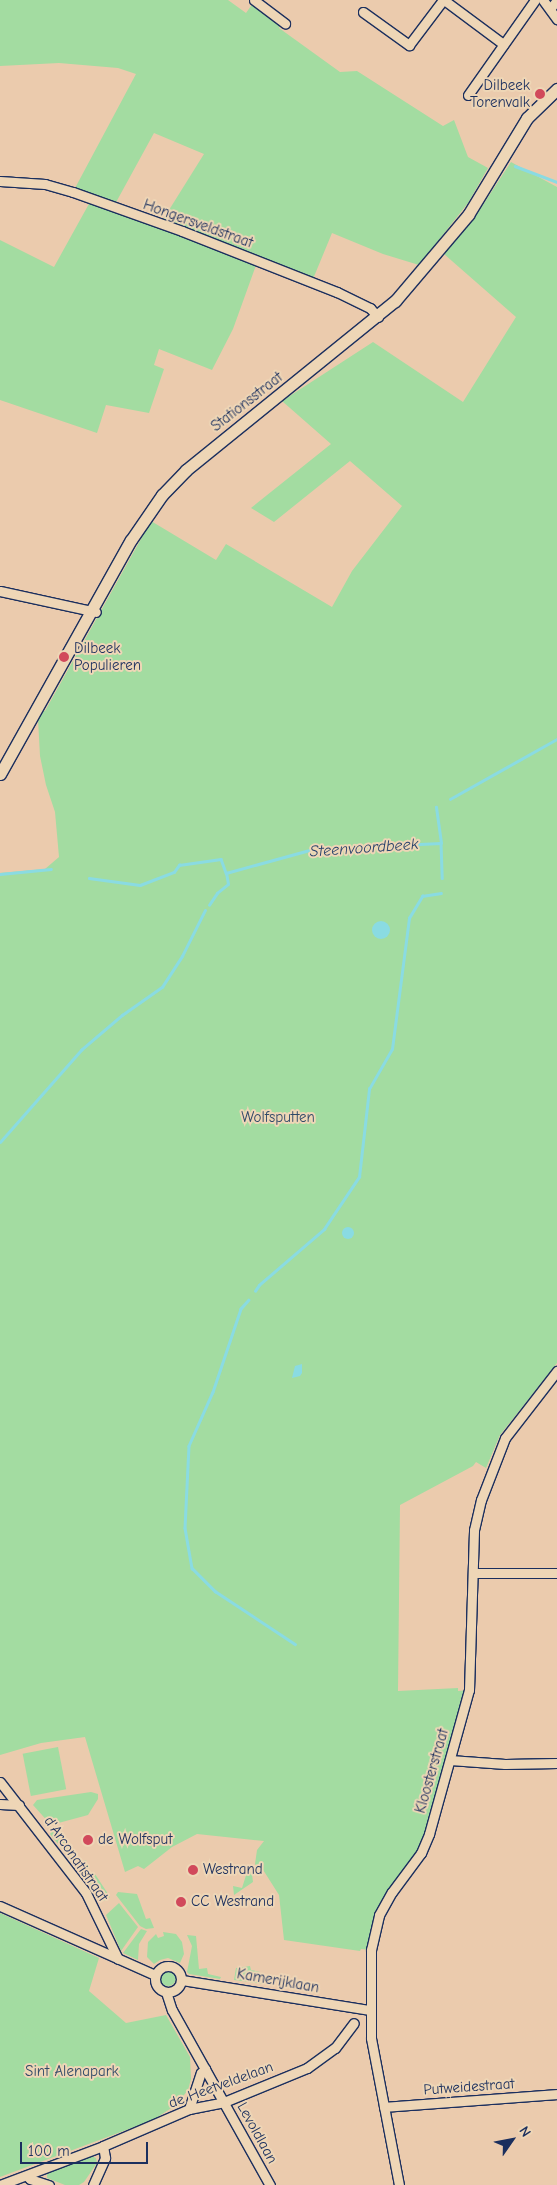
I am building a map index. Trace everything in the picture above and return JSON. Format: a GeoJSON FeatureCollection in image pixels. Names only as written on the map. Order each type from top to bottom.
{"type":"FeatureCollection","features":[{"type":"Feature","properties":{"kind":"street"},"geometry":{"type":"LineString","coordinates":[[254,0],[285,23]]}},
{"type":"Feature","properties":{"kind":"street"},"geometry":{"type":"LineString","coordinates":[[363,12],[409,45],[444,0],[503,44]]}},
{"type":"Feature","properties":{"kind":"street"},"geometry":{"type":"LineString","coordinates":[[468,95],[536,0]]}},
{"type":"Feature","properties":{"kind":"street"},"geometry":{"type":"LineString","coordinates":[[543,0],[557,19]]}},
{"type":"Feature","properties":{"kind":"street"},"geometry":{"type":"LineString","coordinates":[[550,9],[557,0]]}},
{"type":"Feature","properties":{"kind":"street","name":"Stationsstraat"},"geometry":{"type":"LineString","coordinates":[[0,774],[94,612],[131,540],[151,509],[186,470],[378,317],[395,301],[468,216],[527,118],[557,89]]}},
{"type":"Feature","properties":{"kind":"street","name":"Hongersveldstraat"},"geometry":{"type":"LineString","coordinates":[[0,181],[45,184],[73,192],[182,231],[337,292],[370,308],[378,317]]}},
{"type":"Feature","properties":{"kind":"street"},"geometry":{"type":"LineString","coordinates":[[0,591],[94,612]]}},
{"type":"Feature","properties":{"kind":"street","name":"Kloosterstraat"},"geometry":{"type":"LineString","coordinates":[[399,2185],[371,2038],[369,2010],[371,1950],[379,1915],[392,1892],[421,1853],[429,1834],[469,1690],[474,1530],[491,1470],[505,1438],[557,1371]]}},
{"type":"Feature","properties":{"kind":"street"},"geometry":{"type":"LineString","coordinates":[[474,1573],[557,1573]]}},
{"type":"Feature","properties":{"kind":"street"},"geometry":{"type":"LineString","coordinates":[[450,1760],[505,1764],[557,1763]]}},
{"type":"Feature","properties":{"kind":"street","name":"d'Arconatistraat"},"geometry":{"type":"LineString","coordinates":[[0,1782],[86,1893],[118,1959]]}},
{"type":"Feature","properties":{"kind":"street"},"geometry":{"type":"LineString","coordinates":[[0,1804],[19,1805]]}},
{"type":"Feature","properties":{"kind":"street"},"geometry":{"type":"LineString","coordinates":[[0,1906],[155,1975],[156,1986],[166,1992],[176,1989],[182,1980]]}},
{"type":"Feature","properties":{"kind":"street","name":"Kamerijklaan"},"geometry":{"type":"LineString","coordinates":[[155,1975],[163,1967],[173,1966],[180,1972],[182,1980],[369,2010]]}},
{"type":"Feature","properties":{"kind":"street","name":"Levoldlaan"},"geometry":{"type":"LineString","coordinates":[[166,1992],[172,2010],[270,2185]]}},
{"type":"Feature","properties":{"kind":"street","name":"de Heetveldelaan"},"geometry":{"type":"LineString","coordinates":[[0,2185],[103,2146],[189,2108],[224,2102],[308,2068],[334,2048],[354,2023]]}},
{"type":"Feature","properties":{"kind":"street"},"geometry":{"type":"LineString","coordinates":[[189,2108],[201,2073],[205,2069]]}},
{"type":"Feature","properties":{"kind":"street","name":"Putweidestraat"},"geometry":{"type":"LineString","coordinates":[[384,2107],[557,2094]]}},
{"type":"Feature","properties":{"kind":"street"},"geometry":{"type":"LineString","coordinates":[[92,2185],[105,2158],[103,2146]]}},
{"type":"Feature","properties":{"kind":"street"},"geometry":{"type":"LineString","coordinates":[[27,2176],[30,2180],[49,2185]]}},
{"type":"Feature","properties":{"kind":"green space"},"geometry":{"type":"Polygon","coordinates":[[[0,0],[228,0],[246,13],[253,3],[281,24],[279,28],[340,72],[357,71],[443,126],[454,120],[468,157],[488,168],[468,203],[419,265],[383,254],[332,233],[313,279],[259,257],[233,329],[212,370],[159,349],[154,365],[164,369],[149,413],[106,405],[97,433],[0,400],[0,240],[54,267],[90,202],[159,226],[204,154],[154,133],[114,206],[74,190],[136,74],[118,68],[59,63],[0,66],[0,0]]]}},
{"type":"Feature","properties":{"kind":"green space","name":"Wolfsputten"},"geometry":{"type":"Polygon","coordinates":[[[511,162],[557,187],[557,1363],[500,1435],[486,1468],[476,1462],[473,1466],[400,1505],[398,1691],[458,1688],[458,1691],[469,1690],[429,1834],[379,1915],[371,1950],[361,1949],[360,1951],[284,1940],[279,1895],[260,1865],[257,1867],[255,1864],[257,1850],[264,1841],[197,1834],[172,1847],[144,1869],[138,1866],[125,1872],[85,1737],[41,1743],[0,1755],[0,873],[45,869],[59,857],[55,812],[46,785],[40,756],[38,719],[43,710],[45,711],[151,521],[216,560],[226,544],[332,607],[352,571],[402,506],[350,461],[274,522],[251,508],[331,444],[282,401],[373,342],[463,402],[516,317],[444,254],[473,220],[511,162]]]}},
{"type":"Feature","properties":{"kind":"green space"},"geometry":{"type":"Polygon","coordinates":[[[58,1747],[66,1789],[31,1796],[23,1754],[58,1747]]]}},
{"type":"Feature","properties":{"kind":"green space"},"geometry":{"type":"Polygon","coordinates":[[[91,1792],[98,1794],[98,1799],[88,1815],[51,1825],[33,1805],[37,1800],[91,1792]]]}},
{"type":"Feature","properties":{"kind":"green space"},"geometry":{"type":"Polygon","coordinates":[[[53,1830],[65,1838],[75,1852],[76,1859],[72,1861],[50,1834],[53,1830]]]}},
{"type":"Feature","properties":{"kind":"green space"},"geometry":{"type":"Polygon","coordinates":[[[86,1860],[89,1871],[83,1875],[75,1865],[86,1860]]]}},
{"type":"Feature","properties":{"kind":"green space"},"geometry":{"type":"Polygon","coordinates":[[[248,1869],[252,1874],[253,1882],[234,1895],[233,1886],[242,1888],[248,1869]]]}},
{"type":"Feature","properties":{"kind":"green space"},"geometry":{"type":"Polygon","coordinates":[[[95,1874],[110,1897],[104,1901],[100,1901],[87,1881],[95,1874]]]}},
{"type":"Feature","properties":{"kind":"green space"},"geometry":{"type":"Polygon","coordinates":[[[118,1892],[137,1894],[146,1919],[150,1918],[154,1928],[146,1929],[140,1926],[116,1895],[118,1892]]]}},
{"type":"Feature","properties":{"kind":"green space"},"geometry":{"type":"Polygon","coordinates":[[[119,1903],[138,1927],[121,1951],[106,1915],[119,1903]]]}},
{"type":"Feature","properties":{"kind":"green space","name":"Sint Alenapark"},"geometry":{"type":"Polygon","coordinates":[[[0,1913],[99,1958],[89,1991],[126,2023],[166,2015],[190,2057],[191,2079],[188,2090],[176,2105],[153,2120],[0,2177],[0,1913]]]}},
{"type":"Feature","properties":{"kind":"green space"},"geometry":{"type":"Polygon","coordinates":[[[141,1929],[147,1931],[139,1944],[138,1960],[123,1953],[141,1929]]]}},
{"type":"Feature","properties":{"kind":"green space"},"geometry":{"type":"Polygon","coordinates":[[[163,1932],[176,1934],[182,1942],[184,1954],[180,1963],[168,1958],[154,1964],[147,1957],[148,1942],[156,1934],[158,1938],[164,1936],[163,1932]]]}},
{"type":"Feature","properties":{"kind":"green space"},"geometry":{"type":"Polygon","coordinates":[[[187,1935],[196,1936],[199,1969],[207,1968],[208,1974],[221,1977],[220,1979],[189,1974],[187,1972],[192,1946],[187,1935]]]}},
{"type":"Feature","properties":{"kind":"green space"},"geometry":{"type":"Polygon","coordinates":[[[250,1966],[251,1970],[260,1972],[260,1978],[266,1979],[264,1984],[234,1980],[236,1968],[250,1966]]]}},
{"type":"Feature","properties":{"kind":"green space"},"geometry":{"type":"Polygon","coordinates":[[[165,1970],[171,1970],[176,1975],[174,1984],[165,1986],[160,1981],[160,1975],[165,1970]]]}},
{"type":"Feature","properties":{"kind":"green space"},"geometry":{"type":"Polygon","coordinates":[[[89,2155],[96,2158],[97,2163],[84,2182],[79,2185],[65,2185],[47,2178],[47,2174],[51,2170],[89,2155]]]}},
{"type":"Feature","properties":{"kind":"water"},"geometry":{"type":"Polygon","coordinates":[[[381,921],[387,924],[390,930],[387,936],[381,939],[375,936],[372,930],[375,924],[381,921]]]}},
{"type":"Feature","properties":{"kind":"water"},"geometry":{"type":"Polygon","coordinates":[[[346,1227],[350,1227],[354,1233],[350,1239],[346,1239],[342,1235],[342,1231],[346,1227]]]}},
{"type":"Feature","properties":{"kind":"water"},"geometry":{"type":"Polygon","coordinates":[[[302,1364],[300,1376],[292,1378],[295,1366],[302,1364]]]}},
{"type":"Feature","properties":{"kind":"waterway"},"geometry":{"type":"LineString","coordinates":[[515,166],[557,182]]}},
{"type":"Feature","properties":{"kind":"waterway","name":"Steenvoordbeek"},"geometry":{"type":"LineString","coordinates":[[450,799],[557,739]]}},
{"type":"Feature","properties":{"kind":"waterway","name":"Steenvoordbeek"},"geometry":{"type":"LineString","coordinates":[[89,878],[140,885],[174,872],[179,865],[221,859],[226,873],[313,849],[441,843],[436,807]]}},
{"type":"Feature","properties":{"kind":"waterway"},"geometry":{"type":"LineString","coordinates":[[441,843],[442,878]]}},
{"type":"Feature","properties":{"kind":"waterway","name":"Steenvoordbeek"},"geometry":{"type":"LineString","coordinates":[[0,874],[51,869]]}},
{"type":"Feature","properties":{"kind":"waterway"},"geometry":{"type":"LineString","coordinates":[[209,905],[217,893],[228,884],[226,873]]}},
{"type":"Feature","properties":{"kind":"waterway"},"geometry":{"type":"LineString","coordinates":[[255,1291],[259,1285],[324,1229],[359,1177],[369,1089],[392,1049],[409,918],[422,896],[441,893]]}},
{"type":"Feature","properties":{"kind":"waterway"},"geometry":{"type":"LineString","coordinates":[[0,1142],[81,1050],[122,1015],[162,987],[182,956],[205,910]]}},
{"type":"Feature","properties":{"kind":"waterway"},"geometry":{"type":"LineString","coordinates":[[249,1300],[241,1309],[213,1392],[189,1446],[185,1528],[192,1568],[215,1591],[295,1644]]}},
{"type":"Feature","properties":{"kind":"place","name":"Dilbeek Torenvalk"},"geometry":{"type":"Point","coordinates":[540,94]}},
{"type":"Feature","properties":{"kind":"place","name":"Dilbeek Populieren"},"geometry":{"type":"Point","coordinates":[64,657]}},
{"type":"Feature","properties":{"kind":"place","name":"de Wolfsput"},"geometry":{"type":"Point","coordinates":[88,1840]}},
{"type":"Feature","properties":{"kind":"place","name":"Westrand"},"geometry":{"type":"Point","coordinates":[193,1870]}},
{"type":"Feature","properties":{"kind":"place","name":"CC Westrand"},"geometry":{"type":"Point","coordinates":[181,1902]}}]}
